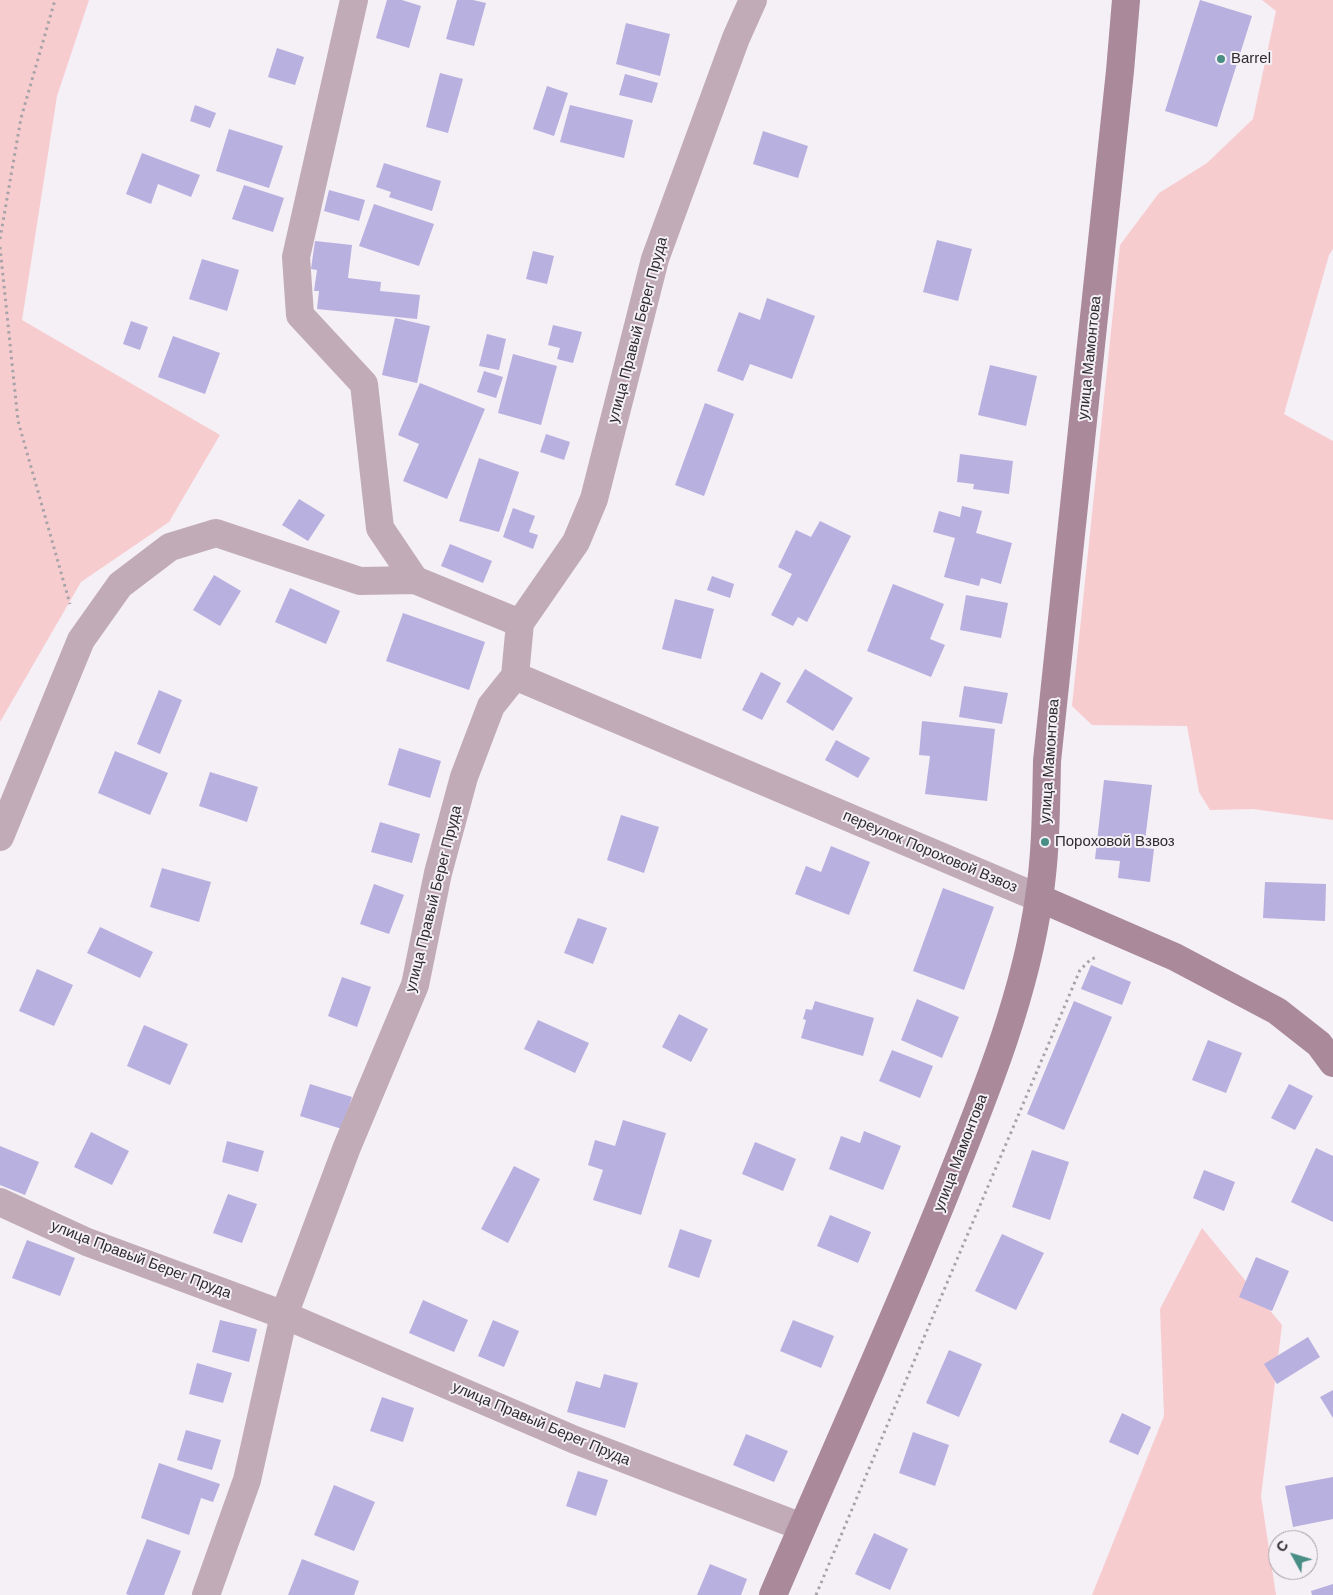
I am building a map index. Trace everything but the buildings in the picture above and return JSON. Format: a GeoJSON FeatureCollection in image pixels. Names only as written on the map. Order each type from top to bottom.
{"type":"FeatureCollection","features":[{"type":"Feature","properties":{"kind":"main road","name":"улица Мамонтова"},"geometry":{"type":"LineString","coordinates":[[773,1595],[920,1260],[985,1093],[1022,984],[1039,898],[1044,842],[1047,761],[1126,0]]}},
{"type":"Feature","properties":{"kind":"main road","name":"переулок Пороховой Взвоз"},"geometry":{"type":"LineString","coordinates":[[1039,898],[1175,957],[1277,1011],[1328,1048]]}},
{"type":"Feature","properties":{"kind":"street"},"geometry":{"type":"LineString","coordinates":[[354,0],[296,257],[300,315],[364,384],[380,528],[415,580]]}},
{"type":"Feature","properties":{"kind":"street","name":"улица Правый Берег Пруда"},"geometry":{"type":"LineString","coordinates":[[206,1595],[247,1480],[284,1315],[347,1147],[415,985],[438,873],[464,777],[491,706],[515,676],[520,623],[576,542],[594,499],[655,259],[736,38],[753,0]]}},
{"type":"Feature","properties":{"kind":"street"},"geometry":{"type":"LineString","coordinates":[[0,837],[81,640],[120,584],[170,547],[216,533],[360,581],[415,580],[520,623]]}},
{"type":"Feature","properties":{"kind":"street","name":"переулок Пороховой Взвоз"},"geometry":{"type":"LineString","coordinates":[[515,676],[1039,898]]}},
{"type":"Feature","properties":{"kind":"street","name":"улица Правый Берег Пруда"},"geometry":{"type":"LineString","coordinates":[[0,1202],[87,1242],[284,1315],[575,1440],[802,1527]]}},
{"type":"Feature","properties":{"kind":"path"},"geometry":{"type":"LineString","coordinates":[[0,238],[21,118],[55,0]]}},
{"type":"Feature","properties":{"kind":"path"},"geometry":{"type":"LineString","coordinates":[[0,247],[18,421],[81,640]]}},
{"type":"Feature","properties":{"kind":"path"},"geometry":{"type":"LineString","coordinates":[[816,1595],[940,1297],[1080,970],[1092,959],[1099,956]]}},
{"type":"Feature","properties":{"kind":"shaded area"},"geometry":{"type":"Polygon","coordinates":[[[0,0],[89,0],[57,96],[22,320],[220,435],[169,522],[81,582],[0,722],[0,0]]]}},
{"type":"Feature","properties":{"kind":"shaded area"},"geometry":{"type":"Polygon","coordinates":[[[1262,0],[1333,0],[1333,249],[1329,255],[1284,414],[1333,441],[1333,820],[1253,809],[1210,810],[1199,792],[1187,726],[1092,725],[1072,706],[1120,245],[1159,193],[1207,163],[1253,119],[1276,11],[1262,0]]]}},
{"type":"Feature","properties":{"kind":"shaded area"},"geometry":{"type":"Polygon","coordinates":[[[1202,1228],[1282,1325],[1261,1496],[1268,1542],[1268,1580],[1274,1580],[1276,1595],[1092,1595],[1164,1416],[1160,1309],[1202,1228]]]}},
{"type":"Feature","properties":{"kind":"place","name":"Barrel"},"geometry":{"type":"Point","coordinates":[1221,59]}},
{"type":"Feature","properties":{"kind":"place","name":"Пороховой Взвоз"},"geometry":{"type":"Point","coordinates":[1045,842]}}]}
